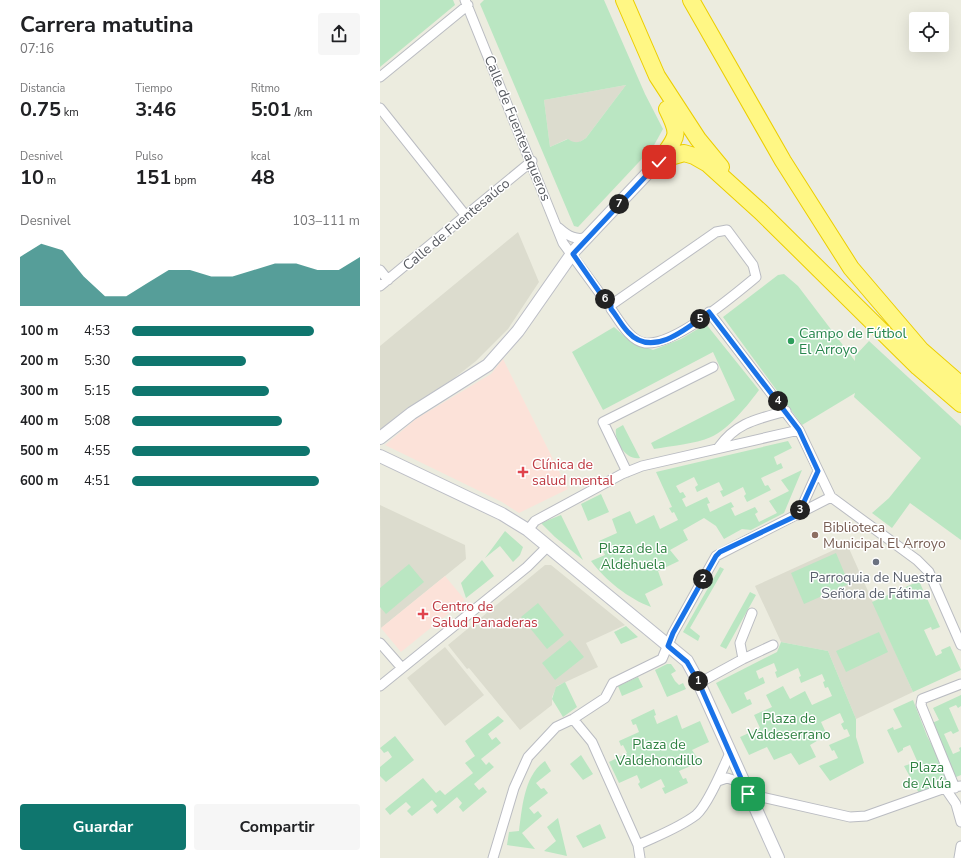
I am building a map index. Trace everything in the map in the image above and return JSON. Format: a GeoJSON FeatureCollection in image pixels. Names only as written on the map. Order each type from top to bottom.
{"type":"FeatureCollection","features":[{"type":"Feature","properties":{"kind":"highway"},"geometry":{"type":"LineString","coordinates":[[618,0],[651,78],[676,126],[674,141],[660,160]]}},
{"type":"Feature","properties":{"kind":"highway"},"geometry":{"type":"LineString","coordinates":[[624,0],[657,76],[682,116],[718,163],[761,212]]}},
{"type":"Feature","properties":{"kind":"highway"},"geometry":{"type":"LineString","coordinates":[[691,0],[784,161],[851,268],[921,350],[961,385]]}},
{"type":"Feature","properties":{"kind":"highway"},"geometry":{"type":"LineString","coordinates":[[660,160],[684,153],[694,156],[708,164],[761,212],[918,366],[961,404]]}},
{"type":"Feature","properties":{"kind":"street"},"geometry":{"type":"LineString","coordinates":[[380,77],[466,3]]}},
{"type":"Feature","properties":{"kind":"street","name":"Calle de Fuentevaqueros"},"geometry":{"type":"LineString","coordinates":[[466,3],[568,251],[573,254],[607,303],[611,305],[611,309],[628,333],[644,343],[663,342],[688,328],[756,277],[753,265],[727,230],[716,232],[611,305]]}},
{"type":"Feature","properties":{"kind":"street"},"geometry":{"type":"LineString","coordinates":[[380,108],[466,216]]}},
{"type":"Feature","properties":{"kind":"street"},"geometry":{"type":"LineString","coordinates":[[380,438],[412,413],[488,365],[518,332],[573,254],[660,160]]}},
{"type":"Feature","properties":{"kind":"street","name":"Calle de Fuentesaúco"},"geometry":{"type":"LineString","coordinates":[[380,286],[532,161]]}},
{"type":"Feature","properties":{"kind":"street"},"geometry":{"type":"LineString","coordinates":[[558,227],[567,235],[574,238],[581,239],[588,237]]}},
{"type":"Feature","properties":{"kind":"street"},"geometry":{"type":"LineString","coordinates":[[380,270],[388,280]]}},
{"type":"Feature","properties":{"kind":"street"},"geometry":{"type":"LineString","coordinates":[[709,312],[799,430],[831,497],[917,560],[929,572],[961,645]]}},
{"type":"Feature","properties":{"kind":"street"},"geometry":{"type":"LineString","coordinates":[[628,472],[603,422],[714,367]]}},
{"type":"Feature","properties":{"kind":"street"},"geometry":{"type":"LineString","coordinates":[[719,447],[728,435],[743,424],[786,411]]}},
{"type":"Feature","properties":{"kind":"street"},"geometry":{"type":"LineString","coordinates":[[528,530],[535,521],[628,472],[650,464],[719,447],[799,430]]}},
{"type":"Feature","properties":{"kind":"street"},"geometry":{"type":"LineString","coordinates":[[380,456],[502,514],[528,530],[687,662],[699,683],[776,856]]}},
{"type":"Feature","properties":{"kind":"street"},"geometry":{"type":"LineString","coordinates":[[798,515],[818,471]]}},
{"type":"Feature","properties":{"kind":"street"},"geometry":{"type":"LineString","coordinates":[[493,858],[514,788],[528,758],[556,727],[573,719],[605,698],[613,683],[662,659],[673,633],[716,556],[720,552],[798,515],[831,497]]}},
{"type":"Feature","properties":{"kind":"street"},"geometry":{"type":"LineString","coordinates":[[380,686],[527,567],[548,546]]}},
{"type":"Feature","properties":{"kind":"street"},"geometry":{"type":"LineString","coordinates":[[743,659],[740,643],[752,613]]}},
{"type":"Feature","properties":{"kind":"street"},"geometry":{"type":"LineString","coordinates":[[953,625],[961,619]]}},
{"type":"Feature","properties":{"kind":"street"},"geometry":{"type":"LineString","coordinates":[[380,643],[402,668]]}},
{"type":"Feature","properties":{"kind":"street"},"geometry":{"type":"LineString","coordinates":[[699,683],[743,659],[773,645]]}},
{"type":"Feature","properties":{"kind":"street"},"geometry":{"type":"LineString","coordinates":[[748,794],[850,817],[866,816],[945,788],[958,787],[921,706],[922,700],[961,684]]}},
{"type":"Feature","properties":{"kind":"street"},"geometry":{"type":"LineString","coordinates":[[573,719],[592,742],[638,845],[640,858]]}},
{"type":"Feature","properties":{"kind":"street"},"geometry":{"type":"LineString","coordinates":[[638,845],[673,828],[697,814],[718,781],[730,753]]}},
{"type":"Feature","properties":{"kind":"street"},"geometry":{"type":"LineString","coordinates":[[718,781],[727,778],[743,783]]}},
{"type":"Feature","properties":{"kind":"street"},"geometry":{"type":"LineString","coordinates":[[945,788],[956,804],[961,822]]}},
{"type":"Feature","properties":{"kind":"street"},"geometry":{"type":"LineString","coordinates":[[959,858],[961,846]]}},
{"type":"Feature","properties":{"kind":"shaded area"},"geometry":{"type":"Polygon","coordinates":[[[626,85],[586,138],[578,143],[573,143],[567,139],[550,147],[544,100],[626,85]]]}},
{"type":"Feature","properties":{"kind":"shaded area"},"geometry":{"type":"Polygon","coordinates":[[[518,232],[539,282],[508,329],[476,361],[453,379],[413,405],[380,431],[380,346],[518,232]]]}},
{"type":"Feature","properties":{"kind":"shaded area"},"geometry":{"type":"Polygon","coordinates":[[[503,359],[568,489],[519,513],[502,502],[385,445],[416,419],[491,374],[503,359]]]}},
{"type":"Feature","properties":{"kind":"shaded area"},"geometry":{"type":"Polygon","coordinates":[[[380,505],[465,545],[466,559],[381,628],[380,505]]]}},
{"type":"Feature","properties":{"kind":"shaded area"},"geometry":{"type":"Polygon","coordinates":[[[847,544],[913,692],[856,719],[828,651],[781,642],[755,586],[847,544]]]}},
{"type":"Feature","properties":{"kind":"shaded area"},"geometry":{"type":"Polygon","coordinates":[[[545,565],[551,565],[625,625],[586,643],[598,667],[557,686],[552,697],[552,705],[520,730],[448,645],[545,565]]]}},
{"type":"Feature","properties":{"kind":"shaded area","name":"Centro de Salud Panaderas"},"geometry":{"type":"Polygon","coordinates":[[[445,576],[465,600],[401,652],[381,628],[445,576]]]}},
{"type":"Feature","properties":{"kind":"shaded area"},"geometry":{"type":"Polygon","coordinates":[[[445,647],[484,695],[445,726],[407,678],[445,647]]]}},
{"type":"Feature","properties":{"kind":"green space"},"geometry":{"type":"Polygon","coordinates":[[[380,0],[453,0],[455,5],[380,67],[380,0]]]}},
{"type":"Feature","properties":{"kind":"green space"},"geometry":{"type":"Polygon","coordinates":[[[484,0],[604,0],[645,94],[663,129],[653,147],[578,227],[574,226],[480,4],[484,0]],[[626,85],[544,100],[550,147],[568,139],[573,142],[577,142],[586,138],[626,85]]]}},
{"type":"Feature","properties":{"kind":"green space"},"geometry":{"type":"Polygon","coordinates":[[[784,274],[798,286],[855,361],[855,356],[869,341],[961,426],[961,540],[910,503],[892,528],[872,513],[889,498],[921,458],[854,397],[855,393],[802,425],[723,317],[778,275],[784,274]]]}},
{"type":"Feature","properties":{"kind":"green space"},"geometry":{"type":"Polygon","coordinates":[[[706,324],[759,390],[743,410],[724,429],[711,437],[690,443],[654,449],[651,443],[735,400],[713,352],[603,410],[572,352],[614,327],[630,341],[653,350],[681,339],[706,324]]]}},
{"type":"Feature","properties":{"kind":"green space"},"geometry":{"type":"Polygon","coordinates":[[[623,425],[640,458],[630,456],[619,444],[616,429],[623,425]]]}},
{"type":"Feature","properties":{"kind":"green space","name":"Plaza de la Aldehuela"},"geometry":{"type":"Polygon","coordinates":[[[788,441],[792,448],[774,457],[777,465],[781,463],[783,468],[761,478],[765,486],[768,485],[771,490],[747,502],[744,496],[746,494],[743,487],[723,497],[720,491],[723,490],[719,482],[697,492],[695,487],[698,485],[694,477],[676,486],[680,493],[683,492],[686,497],[682,499],[686,507],[707,497],[710,503],[707,504],[710,512],[731,502],[734,507],[731,508],[735,516],[755,507],[758,512],[755,514],[759,522],[777,513],[769,501],[789,491],[781,480],[802,470],[784,513],[751,530],[742,529],[724,539],[716,526],[704,518],[683,530],[688,540],[670,550],[679,561],[658,571],[663,585],[645,594],[651,607],[634,599],[610,582],[591,561],[605,555],[599,541],[617,533],[612,519],[630,511],[636,524],[654,515],[660,529],[678,520],[674,512],[672,513],[669,508],[672,507],[656,472],[788,441]]]}},
{"type":"Feature","properties":{"kind":"green space"},"geometry":{"type":"Polygon","coordinates":[[[601,494],[609,512],[588,521],[581,504],[601,494]]]}},
{"type":"Feature","properties":{"kind":"green space"},"geometry":{"type":"Polygon","coordinates":[[[561,515],[583,560],[555,537],[541,523],[561,515]]]}},
{"type":"Feature","properties":{"kind":"green space"},"geometry":{"type":"Polygon","coordinates":[[[505,531],[523,547],[520,555],[513,562],[500,546],[485,558],[505,531]]]}},
{"type":"Feature","properties":{"kind":"green space"},"geometry":{"type":"Polygon","coordinates":[[[836,553],[849,584],[804,604],[791,573],[836,553]]]}},
{"type":"Feature","properties":{"kind":"green space"},"geometry":{"type":"Polygon","coordinates":[[[482,560],[494,576],[466,598],[461,583],[482,560]]]}},
{"type":"Feature","properties":{"kind":"green space"},"geometry":{"type":"Polygon","coordinates":[[[409,564],[424,582],[386,614],[380,607],[380,588],[409,564]]]}},
{"type":"Feature","properties":{"kind":"green space"},"geometry":{"type":"Polygon","coordinates":[[[720,567],[724,569],[690,628],[700,636],[698,641],[683,632],[720,567]]]}},
{"type":"Feature","properties":{"kind":"green space"},"geometry":{"type":"Polygon","coordinates":[[[919,581],[940,627],[932,630],[931,627],[924,630],[936,656],[942,653],[941,650],[950,646],[961,670],[913,692],[872,602],[919,581]]]}},
{"type":"Feature","properties":{"kind":"green space"},"geometry":{"type":"Polygon","coordinates":[[[750,592],[756,595],[726,649],[720,646],[750,592]]]}},
{"type":"Feature","properties":{"kind":"green space"},"geometry":{"type":"Polygon","coordinates":[[[538,603],[564,635],[547,649],[521,617],[538,603]]]}},
{"type":"Feature","properties":{"kind":"green space"},"geometry":{"type":"Polygon","coordinates":[[[626,626],[638,637],[621,644],[614,632],[626,626]]]}},
{"type":"Feature","properties":{"kind":"green space"},"geometry":{"type":"Polygon","coordinates":[[[879,632],[888,652],[846,672],[836,651],[879,632]]]}},
{"type":"Feature","properties":{"kind":"green space"},"geometry":{"type":"Polygon","coordinates":[[[570,640],[584,657],[555,680],[542,663],[570,640]]]}},
{"type":"Feature","properties":{"kind":"green space","name":"Plaza de Valdeserrano"},"geometry":{"type":"Polygon","coordinates":[[[781,642],[828,651],[856,719],[856,737],[864,763],[830,781],[819,766],[838,758],[834,750],[832,751],[829,745],[850,736],[847,729],[844,730],[841,724],[844,722],[840,713],[821,722],[827,735],[810,745],[816,757],[799,765],[791,753],[774,760],[767,747],[749,755],[740,737],[760,728],[754,715],[772,707],[766,695],[783,686],[790,699],[805,691],[812,705],[832,696],[828,687],[825,688],[823,682],[825,681],[822,674],[801,683],[799,677],[801,676],[798,668],[777,678],[775,672],[777,671],[774,663],[756,671],[759,679],[763,677],[765,683],[744,693],[747,700],[750,699],[752,704],[732,714],[716,683],[777,652],[781,642]]]}},
{"type":"Feature","properties":{"kind":"green space"},"geometry":{"type":"Polygon","coordinates":[[[667,664],[671,664],[676,671],[671,674],[675,681],[679,685],[683,683],[686,689],[667,697],[655,670],[667,664]]]}},
{"type":"Feature","properties":{"kind":"green space"},"geometry":{"type":"Polygon","coordinates":[[[638,677],[643,687],[622,696],[618,686],[638,677]]]}},
{"type":"Feature","properties":{"kind":"green space"},"geometry":{"type":"Polygon","coordinates":[[[565,682],[577,707],[563,717],[552,699],[556,687],[565,682]]]}},
{"type":"Feature","properties":{"kind":"green space"},"geometry":{"type":"Polygon","coordinates":[[[961,695],[961,706],[958,708],[956,705],[949,708],[959,731],[953,734],[951,731],[944,734],[953,754],[960,751],[959,748],[961,747],[961,775],[956,777],[932,723],[939,720],[933,708],[961,695]]]}},
{"type":"Feature","properties":{"kind":"green space","name":"Plaza de Alúa"},"geometry":{"type":"Polygon","coordinates":[[[913,700],[927,736],[951,781],[920,795],[904,766],[910,764],[911,766],[918,763],[910,745],[903,748],[903,750],[898,753],[887,730],[893,727],[894,730],[902,727],[893,709],[913,700]]]}},
{"type":"Feature","properties":{"kind":"green space","name":"Plaza de Valdehondillo"},"geometry":{"type":"Polygon","coordinates":[[[654,709],[656,715],[654,716],[657,724],[677,715],[682,729],[700,721],[709,742],[692,750],[700,762],[679,771],[683,779],[686,778],[688,783],[665,794],[662,788],[665,787],[661,779],[641,789],[638,784],[640,782],[637,775],[619,783],[609,762],[627,753],[619,741],[639,732],[636,724],[633,725],[631,720],[654,709]]]}},
{"type":"Feature","properties":{"kind":"green space"},"geometry":{"type":"Polygon","coordinates":[[[498,716],[504,721],[488,734],[492,740],[496,737],[501,743],[481,759],[486,765],[489,762],[494,767],[474,784],[479,790],[483,787],[487,792],[463,812],[459,807],[462,803],[457,797],[437,814],[433,809],[437,806],[432,800],[412,816],[407,811],[411,807],[406,802],[390,815],[385,809],[423,778],[436,793],[440,790],[445,795],[473,773],[465,763],[475,756],[465,741],[498,716]]]}},
{"type":"Feature","properties":{"kind":"green space"},"geometry":{"type":"Polygon","coordinates":[[[395,736],[414,760],[386,782],[380,776],[380,767],[392,757],[388,751],[384,753],[380,748],[395,736]]]}},
{"type":"Feature","properties":{"kind":"green space"},"geometry":{"type":"Polygon","coordinates":[[[581,755],[593,774],[583,780],[570,764],[581,755]]]}},
{"type":"Feature","properties":{"kind":"green space"},"geometry":{"type":"Polygon","coordinates":[[[545,761],[551,771],[536,783],[541,789],[544,788],[548,793],[529,808],[534,814],[538,811],[542,816],[522,833],[535,849],[507,845],[509,832],[519,831],[525,793],[532,775],[545,761]]]}},
{"type":"Feature","properties":{"kind":"green space"},"geometry":{"type":"Polygon","coordinates":[[[558,818],[567,856],[544,851],[556,841],[547,827],[558,818]]]}},
{"type":"Feature","properties":{"kind":"green space"},"geometry":{"type":"Polygon","coordinates":[[[600,824],[606,838],[583,848],[576,836],[600,824]]]}},
{"type":"Feature","properties":{"kind":"place","name":"Campo de Fútbol El Arroyo"},"geometry":{"type":"Point","coordinates":[791,341]}},
{"type":"Feature","properties":{"kind":"place","name":"Clínica de salud mental"},"geometry":{"type":"Point","coordinates":[523,472]}},
{"type":"Feature","properties":{"kind":"place","name":"Biblioteca Municipal El Arroyo"},"geometry":{"type":"Point","coordinates":[815,535]}},
{"type":"Feature","properties":{"kind":"place","name":"Parroquia de Nuestra Señora de Fátima"},"geometry":{"type":"Point","coordinates":[876,562]}},
{"type":"Feature","properties":{"kind":"place","name":"Centro de Salud Panaderas"},"geometry":{"type":"Point","coordinates":[423,614]}},
{"type":"Feature","properties":{"kind":"route"},"geometry":{"type":"LineString","coordinates":[[659,162],[574,251],[573,254],[607,303],[611,305],[611,309],[628,333],[644,343],[663,342],[688,328],[709,312],[786,411],[799,430],[818,471],[798,515],[720,552],[716,556],[673,633],[668,646],[687,662],[699,683],[748,794]]}}]}
